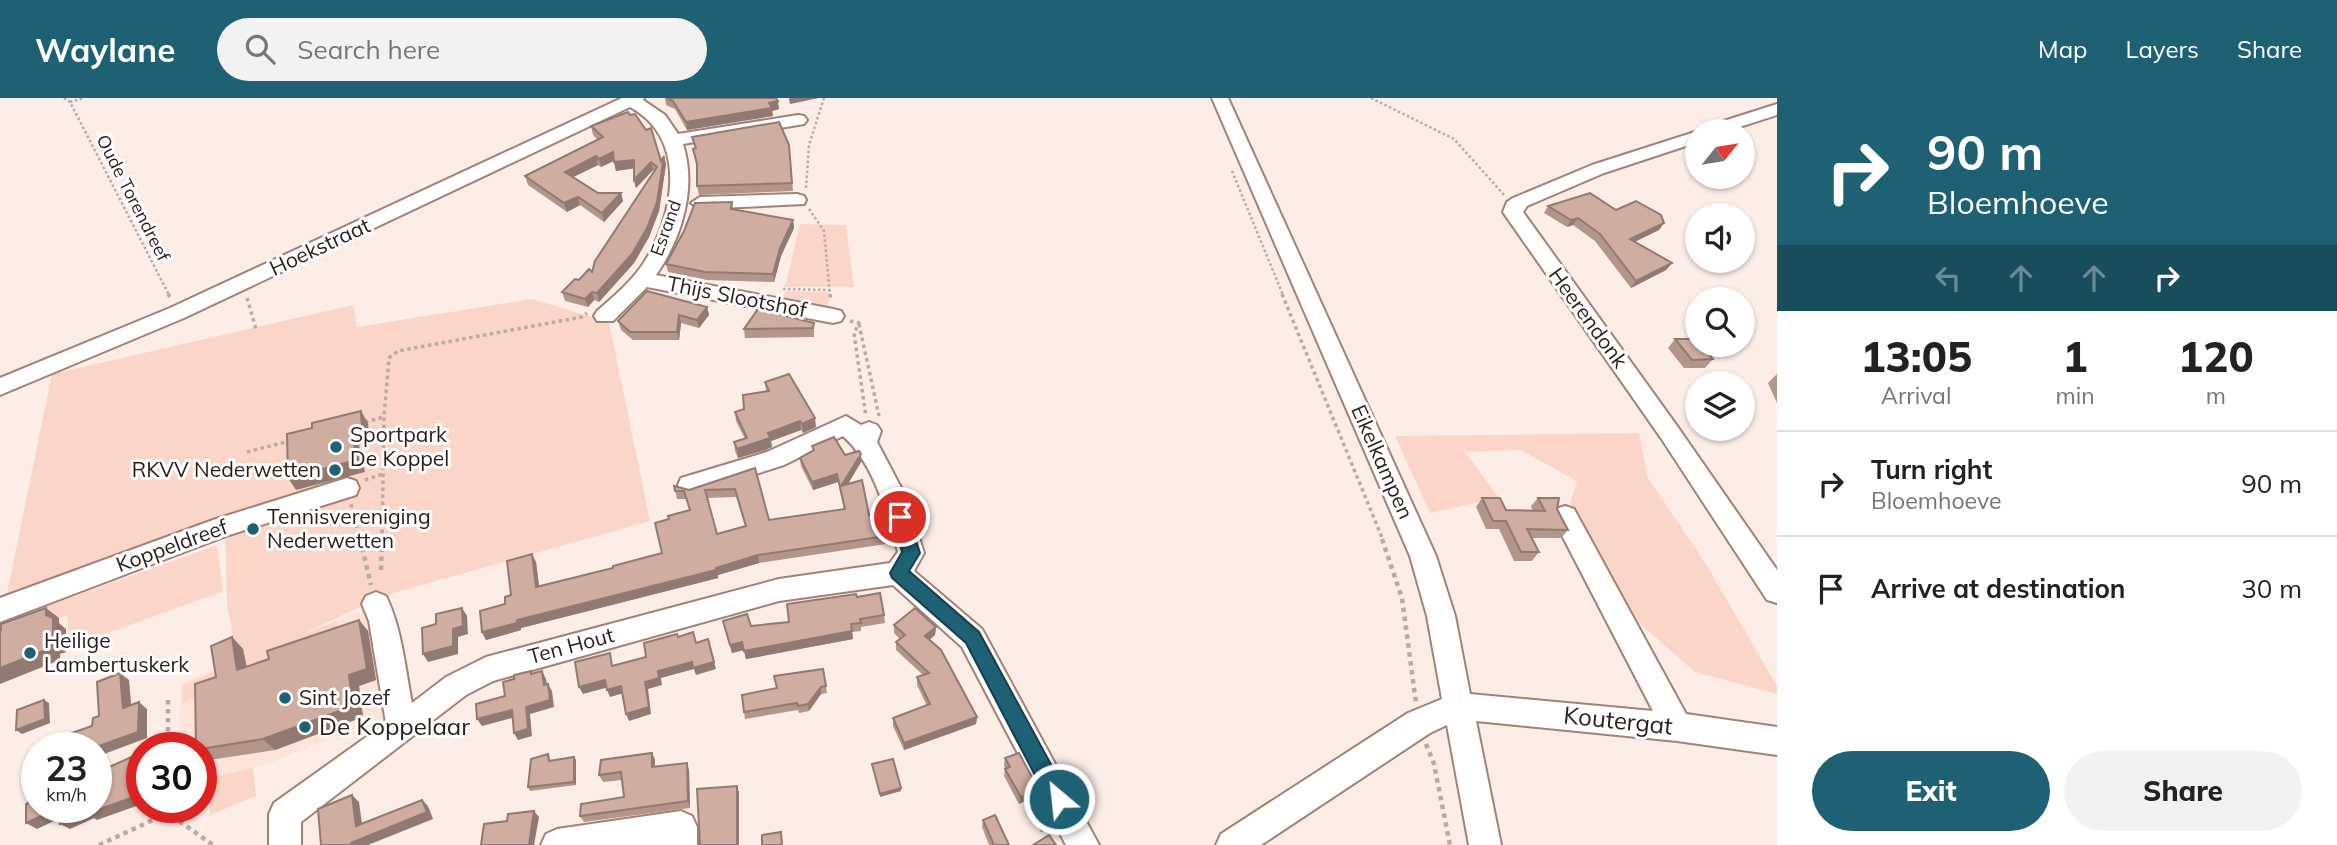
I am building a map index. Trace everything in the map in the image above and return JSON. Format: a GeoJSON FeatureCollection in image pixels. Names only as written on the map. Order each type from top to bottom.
{"type":"FeatureCollection","features":[{"type":"Feature","properties":{"kind":"street","name":"Eikelkampen"},"geometry":{"type":"LineString","coordinates":[[1220,98],[1423,556],[1441,616],[1485,845]]}},
{"type":"Feature","properties":{"kind":"street","name":"Esrand"},"geometry":{"type":"LineString","coordinates":[[605,316],[651,267],[678,204],[679,165],[673,140],[655,115],[633,99]]}},
{"type":"Feature","properties":{"kind":"street","name":"Hoekstraat"},"geometry":{"type":"LineString","coordinates":[[0,387],[177,313],[633,99]]}},
{"type":"Feature","properties":{"kind":"street"},"geometry":{"type":"LineString","coordinates":[[1747,119],[1777,109]]}},
{"type":"Feature","properties":{"kind":"street"},"geometry":{"type":"LineString","coordinates":[[673,140],[798,120]]}},
{"type":"Feature","properties":{"kind":"street"},"geometry":{"type":"LineString","coordinates":[[1517,204],[1589,173],[1685,140]]}},
{"type":"Feature","properties":{"kind":"street"},"geometry":{"type":"LineString","coordinates":[[678,204],[803,200]]}},
{"type":"Feature","properties":{"kind":"street","name":"Heerendonk"},"geometry":{"type":"LineString","coordinates":[[1517,204],[1513,208],[1515,216],[1661,421],[1777,592]]}},
{"type":"Feature","properties":{"kind":"street","name":"Thijs Slootshof"},"geometry":{"type":"LineString","coordinates":[[642,279],[833,316]]}},
{"type":"Feature","properties":{"kind":"street"},"geometry":{"type":"LineString","coordinates":[[690,485],[775,459],[846,425],[872,433],[911,553],[898,573],[972,638],[1083,845]]}},
{"type":"Feature","properties":{"kind":"street","name":"Koppeldreef"},"geometry":{"type":"LineString","coordinates":[[0,610],[222,527],[347,488]]}},
{"type":"Feature","properties":{"kind":"street"},"geometry":{"type":"LineString","coordinates":[[1565,516],[1677,727]]}},
{"type":"Feature","properties":{"kind":"street","name":"Ten Hout"},"geometry":{"type":"LineString","coordinates":[[285,845],[285,814],[402,729],[456,685],[486,670],[779,590],[898,573]]}},
{"type":"Feature","properties":{"kind":"street"},"geometry":{"type":"LineString","coordinates":[[376,604],[383,621],[402,729]]}},
{"type":"Feature","properties":{"kind":"street"},"geometry":{"type":"LineString","coordinates":[[1233,845],[1419,723],[1458,706]]}},
{"type":"Feature","properties":{"kind":"street","name":"Koutergat"},"geometry":{"type":"LineString","coordinates":[[1458,706],[1677,727],[1777,741]]}},
{"type":"Feature","properties":{"kind":"street"},"geometry":{"type":"LineString","coordinates":[[557,845],[681,827],[681,845]]}},
{"type":"Feature","properties":{"kind":"path","name":"Oude Torendreef"},"geometry":{"type":"LineString","coordinates":[[64,98],[70,102],[177,313]]}},
{"type":"Feature","properties":{"kind":"path"},"geometry":{"type":"LineString","coordinates":[[70,102],[84,98]]}},
{"type":"Feature","properties":{"kind":"path"},"geometry":{"type":"LineString","coordinates":[[824,98],[809,145],[803,200],[824,231],[833,316],[859,323]]}},
{"type":"Feature","properties":{"kind":"path"},"geometry":{"type":"LineString","coordinates":[[1371,98],[1454,139],[1506,197],[1517,204]]}},
{"type":"Feature","properties":{"kind":"path","name":"Eikelkampen"},"geometry":{"type":"LineString","coordinates":[[1230,168],[1389,555],[1402,598],[1419,723],[1434,764],[1450,845]]}},
{"type":"Feature","properties":{"kind":"path"},"geometry":{"type":"LineString","coordinates":[[243,282],[256,330]]}},
{"type":"Feature","properties":{"kind":"path"},"geometry":{"type":"LineString","coordinates":[[381,570],[384,417],[389,358],[398,351],[582,317],[587,312],[605,316]]}},
{"type":"Feature","properties":{"kind":"path"},"geometry":{"type":"LineString","coordinates":[[859,323],[863,333],[872,433]]}},
{"type":"Feature","properties":{"kind":"path"},"geometry":{"type":"LineString","coordinates":[[859,323],[854,333],[872,433]]}},
{"type":"Feature","properties":{"kind":"path"},"geometry":{"type":"LineString","coordinates":[[358,423],[384,417]]}},
{"type":"Feature","properties":{"kind":"path"},"geometry":{"type":"LineString","coordinates":[[247,452],[295,440]]}},
{"type":"Feature","properties":{"kind":"path"},"geometry":{"type":"LineString","coordinates":[[347,488],[376,604]]}},
{"type":"Feature","properties":{"kind":"path"},"geometry":{"type":"LineString","coordinates":[[168,700],[168,732]]}},
{"type":"Feature","properties":{"kind":"path"},"geometry":{"type":"LineString","coordinates":[[99,845],[142,823]]}},
{"type":"Feature","properties":{"kind":"path"},"geometry":{"type":"LineString","coordinates":[[185,823],[214,845]]}},
{"type":"Feature","properties":{"kind":"shaded area"},"geometry":{"type":"Polygon","coordinates":[[[800,224],[846,225],[854,287],[785,287],[800,224]]]}},
{"type":"Feature","properties":{"kind":"shaded area"},"geometry":{"type":"Polygon","coordinates":[[[786,291],[826,292],[830,294],[828,307],[822,310],[780,301],[786,291]]]}},
{"type":"Feature","properties":{"kind":"shaded area","name":"Sportpark De Koppel"},"geometry":{"type":"Polygon","coordinates":[[[532,299],[609,322],[650,521],[383,596],[299,636],[337,621],[340,639],[277,668],[182,703],[183,685],[238,662],[227,605],[225,521],[6,598],[52,374],[353,305],[357,327],[532,299]]]}},
{"type":"Feature","properties":{"kind":"shaded area"},"geometry":{"type":"Polygon","coordinates":[[[1639,433],[1648,478],[1706,564],[1777,686],[1777,694],[1695,672],[1631,616],[1570,504],[1577,481],[1521,450],[1465,452],[1499,498],[1430,513],[1395,436],[1639,433]]]}},
{"type":"Feature","properties":{"kind":"shaded area"},"geometry":{"type":"Polygon","coordinates":[[[217,545],[223,591],[70,647],[67,616],[42,623],[41,608],[217,545]]]}},
{"type":"Feature","properties":{"kind":"shaded area","name":"Sint Jozef"},"geometry":{"type":"Polygon","coordinates":[[[373,606],[392,713],[270,763],[217,778],[217,732],[179,732],[181,683],[373,606]]]}},
{"type":"Feature","properties":{"kind":"shaded area"},"geometry":{"type":"Polygon","coordinates":[[[253,768],[256,796],[217,812],[217,776],[253,768]]]}},
{"type":"Feature","properties":{"kind":"building"},"geometry":{"type":"Polygon","coordinates":[[[667,98],[776,98],[778,101],[769,103],[772,108],[686,122],[673,101],[667,98]]]}},
{"type":"Feature","properties":{"kind":"building"},"geometry":{"type":"Polygon","coordinates":[[[628,112],[630,115],[635,114],[646,130],[651,128],[661,161],[664,156],[657,202],[647,228],[632,254],[597,293],[592,292],[585,299],[562,292],[589,269],[592,272],[595,261],[657,167],[651,162],[634,180],[634,160],[614,162],[613,152],[599,159],[596,156],[565,172],[598,193],[621,193],[602,213],[578,197],[564,203],[525,176],[603,137],[591,126],[628,112]]]}},
{"type":"Feature","properties":{"kind":"building"},"geometry":{"type":"Polygon","coordinates":[[[779,122],[789,145],[792,183],[697,186],[697,164],[693,149],[696,148],[692,137],[779,122]]]}},
{"type":"Feature","properties":{"kind":"building"},"geometry":{"type":"Polygon","coordinates":[[[1590,193],[1616,210],[1636,201],[1661,215],[1664,223],[1630,239],[1672,263],[1636,281],[1600,234],[1578,218],[1571,220],[1548,206],[1590,193]]]}},
{"type":"Feature","properties":{"kind":"building"},"geometry":{"type":"Polygon","coordinates":[[[732,202],[731,209],[793,220],[780,248],[773,274],[705,272],[666,264],[695,203],[732,202]]]}},
{"type":"Feature","properties":{"kind":"building"},"geometry":{"type":"Polygon","coordinates":[[[647,291],[707,307],[697,320],[679,315],[677,332],[630,332],[618,321],[647,291]]]}},
{"type":"Feature","properties":{"kind":"building"},"geometry":{"type":"Polygon","coordinates":[[[758,309],[814,323],[813,328],[744,329],[758,309]]]}},
{"type":"Feature","properties":{"kind":"building"},"geometry":{"type":"Polygon","coordinates":[[[1675,339],[1685,339],[1685,351],[1675,339]]]}},
{"type":"Feature","properties":{"kind":"building"},"geometry":{"type":"Polygon","coordinates":[[[1690,357],[1713,359],[1692,360],[1690,357]]]}},
{"type":"Feature","properties":{"kind":"building"},"geometry":{"type":"Polygon","coordinates":[[[789,374],[815,418],[768,433],[770,438],[737,449],[734,442],[747,438],[735,412],[744,409],[743,395],[769,391],[765,382],[789,374]]]}},
{"type":"Feature","properties":{"kind":"building"},"geometry":{"type":"Polygon","coordinates":[[[361,411],[362,430],[352,433],[357,460],[288,478],[287,434],[312,428],[312,423],[361,411]]]}},
{"type":"Feature","properties":{"kind":"building"},"geometry":{"type":"Polygon","coordinates":[[[834,437],[845,455],[859,451],[861,454],[841,486],[862,480],[869,515],[882,513],[886,536],[758,555],[716,570],[517,620],[517,623],[482,632],[480,611],[505,604],[505,597],[511,595],[507,561],[532,554],[536,587],[662,553],[655,523],[690,510],[684,491],[675,491],[674,486],[689,490],[755,468],[769,520],[845,509],[837,474],[812,482],[800,458],[814,450],[812,446],[834,437]],[[735,489],[705,490],[717,534],[746,526],[735,489]]]}},
{"type":"Feature","properties":{"kind":"building"},"geometry":{"type":"Polygon","coordinates":[[[1482,498],[1500,498],[1506,510],[1545,511],[1538,498],[1559,498],[1557,509],[1568,530],[1527,529],[1539,552],[1521,552],[1506,521],[1493,521],[1482,498]]]}},
{"type":"Feature","properties":{"kind":"building"},"geometry":{"type":"Polygon","coordinates":[[[880,593],[884,615],[860,619],[861,623],[851,624],[852,631],[744,651],[742,642],[730,645],[723,621],[747,614],[751,626],[789,622],[787,604],[880,593]]]}},
{"type":"Feature","properties":{"kind":"building"},"geometry":{"type":"Polygon","coordinates":[[[46,608],[46,615],[53,618],[53,641],[46,643],[46,650],[0,668],[1,624],[46,608]]]}},
{"type":"Feature","properties":{"kind":"building"},"geometry":{"type":"Polygon","coordinates":[[[462,608],[463,626],[453,629],[453,646],[423,654],[422,628],[436,624],[436,614],[462,608]]]}},
{"type":"Feature","properties":{"kind":"building"},"geometry":{"type":"Polygon","coordinates":[[[915,608],[936,627],[925,636],[941,650],[977,717],[904,743],[893,718],[930,704],[917,677],[929,673],[896,642],[905,635],[894,625],[915,608]]]}},
{"type":"Feature","properties":{"kind":"building"},"geometry":{"type":"Polygon","coordinates":[[[359,620],[367,669],[349,675],[353,706],[263,739],[217,746],[217,732],[196,732],[195,684],[216,677],[211,646],[232,637],[237,670],[269,659],[267,651],[359,620]]]}},
{"type":"Feature","properties":{"kind":"building"},"geometry":{"type":"Polygon","coordinates":[[[693,632],[696,643],[708,639],[714,662],[693,668],[692,662],[658,671],[659,678],[645,682],[649,707],[626,714],[621,686],[607,690],[605,680],[579,687],[575,662],[610,653],[612,666],[646,657],[644,643],[693,632]]]}},
{"type":"Feature","properties":{"kind":"building"},"geometry":{"type":"Polygon","coordinates":[[[823,669],[826,686],[821,687],[808,704],[798,706],[797,703],[744,712],[742,695],[777,688],[774,676],[823,669]]]}},
{"type":"Feature","properties":{"kind":"building"},"geometry":{"type":"Polygon","coordinates":[[[531,671],[531,674],[542,671],[544,685],[548,684],[550,700],[526,707],[528,729],[514,733],[512,710],[477,719],[476,704],[505,696],[503,682],[514,679],[514,675],[531,671]]]}},
{"type":"Feature","properties":{"kind":"building"},"geometry":{"type":"Polygon","coordinates":[[[120,673],[123,708],[139,702],[138,732],[126,732],[126,736],[112,741],[112,732],[75,732],[92,726],[93,718],[99,716],[97,682],[120,673]]]}},
{"type":"Feature","properties":{"kind":"building"},"geometry":{"type":"Polygon","coordinates":[[[44,700],[45,719],[16,730],[17,710],[44,700]]]}},
{"type":"Feature","properties":{"kind":"building"},"geometry":{"type":"Polygon","coordinates":[[[652,753],[652,767],[687,763],[688,801],[580,816],[581,804],[624,797],[621,772],[599,775],[601,760],[652,753]]]}},
{"type":"Feature","properties":{"kind":"building"},"geometry":{"type":"Polygon","coordinates":[[[1019,753],[1055,820],[1043,826],[1027,795],[1021,797],[1005,769],[1010,767],[1005,758],[1019,753]]]}},
{"type":"Feature","properties":{"kind":"building"},"geometry":{"type":"Polygon","coordinates":[[[548,754],[549,761],[574,757],[574,782],[528,787],[531,759],[548,754]]]}},
{"type":"Feature","properties":{"kind":"building"},"geometry":{"type":"Polygon","coordinates":[[[126,759],[126,800],[112,805],[112,766],[126,759]]]}},
{"type":"Feature","properties":{"kind":"building"},"geometry":{"type":"Polygon","coordinates":[[[893,759],[901,788],[880,794],[872,764],[893,759]]]}},
{"type":"Feature","properties":{"kind":"building"},"geometry":{"type":"Polygon","coordinates":[[[737,786],[737,845],[700,845],[697,789],[737,786]]]}},
{"type":"Feature","properties":{"kind":"building"},"geometry":{"type":"Polygon","coordinates":[[[352,795],[356,826],[422,800],[427,812],[351,845],[321,845],[318,809],[352,795]]]}},
{"type":"Feature","properties":{"kind":"building"},"geometry":{"type":"Polygon","coordinates":[[[534,811],[529,845],[481,845],[484,824],[507,821],[508,814],[534,811]]]}},
{"type":"Feature","properties":{"kind":"building"},"geometry":{"type":"Polygon","coordinates":[[[995,815],[1009,845],[994,845],[983,820],[995,815]]]}},
{"type":"Feature","properties":{"kind":"building"},"geometry":{"type":"Polygon","coordinates":[[[781,832],[782,845],[762,845],[762,835],[781,832]]]}},
{"type":"Feature","properties":{"kind":"building"},"geometry":{"type":"Polygon","coordinates":[[[1049,835],[1056,845],[1033,845],[1049,835]]]}},
{"type":"Feature","properties":{"kind":"place","name":"Sportpark De Koppel"},"geometry":{"type":"Point","coordinates":[336,447]}},
{"type":"Feature","properties":{"kind":"place","name":"RKVV Nederwetten"},"geometry":{"type":"Point","coordinates":[335,470]}},
{"type":"Feature","properties":{"kind":"place","name":"Tennisvereniging Nederwetten"},"geometry":{"type":"Point","coordinates":[253,529]}},
{"type":"Feature","properties":{"kind":"place","name":"Heilige Lambertuskerk"},"geometry":{"type":"Point","coordinates":[30,653]}},
{"type":"Feature","properties":{"kind":"place","name":"Sint Jozef"},"geometry":{"type":"Point","coordinates":[285,698]}},
{"type":"Feature","properties":{"kind":"place","name":"De Koppelaar"},"geometry":{"type":"Point","coordinates":[305,727]}},
{"type":"Feature","properties":{"kind":"route"},"geometry":{"type":"LineString","coordinates":[[900,517],[911,553],[898,573],[972,638],[1059,799]]}}]}
